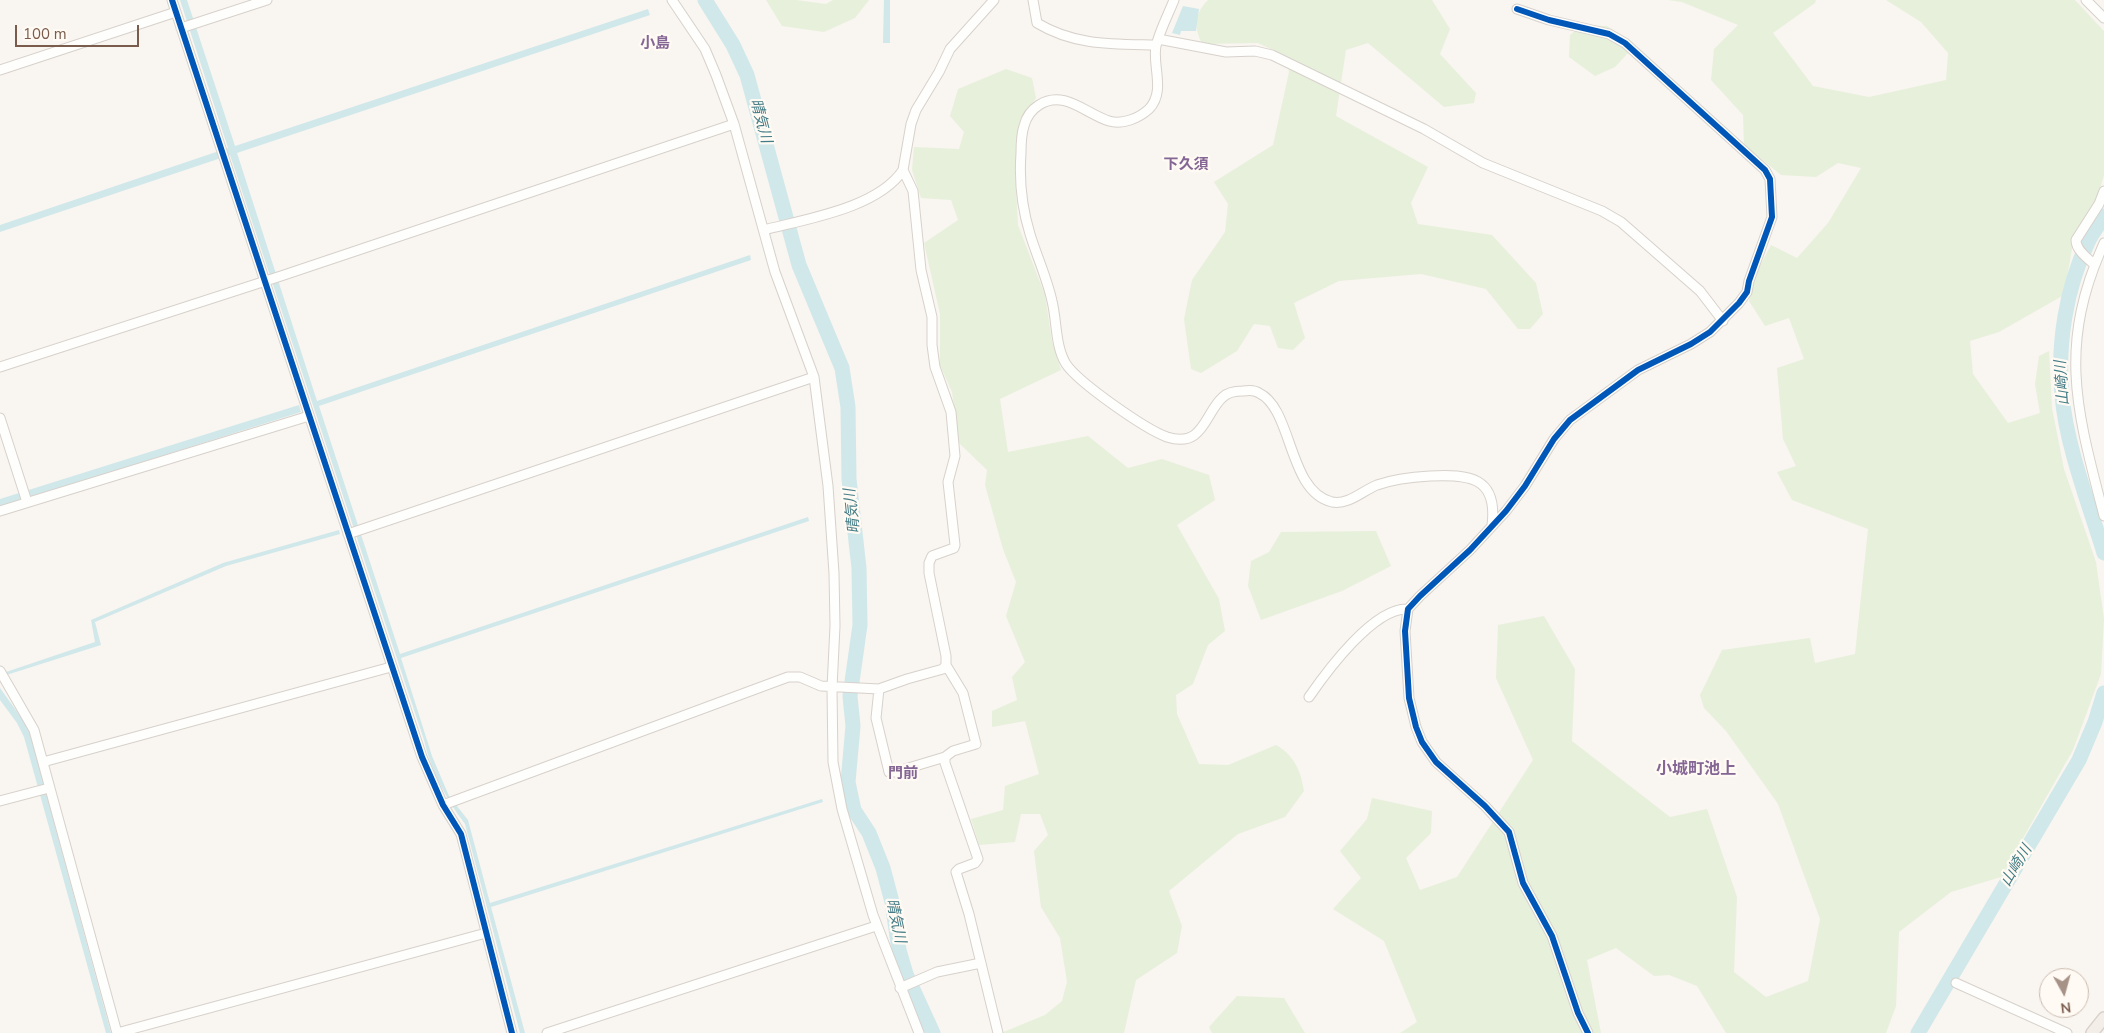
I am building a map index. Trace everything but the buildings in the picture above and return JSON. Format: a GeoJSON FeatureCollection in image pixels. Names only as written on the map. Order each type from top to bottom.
{"type":"FeatureCollection","features":[{"type":"Feature","properties":{"kind":"main road"},"geometry":{"type":"LineString","coordinates":[[2092,1033],[2104,1018]]}},
{"type":"Feature","properties":{"kind":"street"},"geometry":{"type":"LineString","coordinates":[[172,0],[422,756],[443,805],[461,834],[512,1033]]}},
{"type":"Feature","properties":{"kind":"street"},"geometry":{"type":"LineString","coordinates":[[181,28],[267,0]]}},
{"type":"Feature","properties":{"kind":"street"},"geometry":{"type":"LineString","coordinates":[[672,0],[705,49],[734,124],[775,272],[814,378],[828,486],[834,573],[833,762],[842,809],[876,926],[919,1033]]}},
{"type":"Feature","properties":{"kind":"street"},"geometry":{"type":"LineString","coordinates":[[764,230],[822,215],[861,202],[900,175],[903,170],[911,124],[916,110],[939,72],[950,49],[994,0]]}},
{"type":"Feature","properties":{"kind":"street"},"geometry":{"type":"LineString","coordinates":[[1034,0],[1037,23],[1074,39],[1098,44],[1157,42],[1226,52],[1255,51],[1272,55],[1424,129],[1483,163],[1602,211],[1635,234],[1700,291],[1723,321]]}},
{"type":"Feature","properties":{"kind":"street"},"geometry":{"type":"LineString","coordinates":[[1174,0],[1157,42],[1157,94],[1148,110],[1136,118],[1119,122],[1108,121],[1070,102],[1054,99],[1040,104],[1033,109],[1024,123],[1020,169],[1023,203],[1029,232],[1050,291],[1059,347],[1065,362],[1075,376],[1088,386],[1125,412],[1170,438],[1188,437],[1202,429],[1215,406],[1224,395],[1241,391],[1258,392],[1267,398],[1276,411],[1310,489],[1320,497],[1338,502],[1349,500],[1390,481],[1412,477],[1460,475],[1478,480],[1488,492],[1494,509],[1492,525]]}},
{"type":"Feature","properties":{"kind":"street"},"geometry":{"type":"LineString","coordinates":[[2086,0],[2104,18]]}},
{"type":"Feature","properties":{"kind":"street"},"geometry":{"type":"LineString","coordinates":[[1517,10],[1549,20],[1609,34],[1626,43],[1766,170],[1770,179],[1772,203],[1768,230],[1749,281],[1747,292],[1723,321],[1691,344],[1638,370],[1570,420],[1554,439],[1525,486],[1492,525],[1470,550],[1412,603],[1408,609],[1405,631],[1409,698],[1416,727],[1422,742],[1436,762],[1485,806],[1509,832],[1523,883],[1552,936],[1578,1013],[1588,1033]]}},
{"type":"Feature","properties":{"kind":"street"},"geometry":{"type":"LineString","coordinates":[[0,70],[176,12]]}},
{"type":"Feature","properties":{"kind":"street"},"geometry":{"type":"LineString","coordinates":[[0,367],[265,282],[734,124]]}},
{"type":"Feature","properties":{"kind":"street"},"geometry":{"type":"LineString","coordinates":[[879,689],[876,718],[889,772],[895,772],[945,757],[953,751],[976,744],[963,693],[946,665],[946,656],[929,573],[929,563],[932,556],[954,548],[956,545],[948,482],[955,456],[951,412],[935,367],[932,345],[932,318],[921,270],[914,191],[903,170]]}},
{"type":"Feature","properties":{"kind":"street"},"geometry":{"type":"LineString","coordinates":[[2091,261],[2080,250],[2076,240],[2099,204],[2104,191]]}},
{"type":"Feature","properties":{"kind":"street"},"geometry":{"type":"LineString","coordinates":[[2104,242],[2091,261],[2077,328],[2075,372],[2082,428],[2104,516]]}},
{"type":"Feature","properties":{"kind":"street"},"geometry":{"type":"LineString","coordinates":[[348,534],[814,378]]}},
{"type":"Feature","properties":{"kind":"street"},"geometry":{"type":"LineString","coordinates":[[0,511],[309,416]]}},
{"type":"Feature","properties":{"kind":"street"},"geometry":{"type":"LineString","coordinates":[[0,418],[27,502]]}},
{"type":"Feature","properties":{"kind":"street"},"geometry":{"type":"LineString","coordinates":[[1309,697],[1323,678],[1372,623],[1393,610],[1408,609]]}},
{"type":"Feature","properties":{"kind":"street"},"geometry":{"type":"LineString","coordinates":[[443,805],[788,677],[800,677],[821,686],[832,688],[879,689],[907,678],[943,669],[946,665]]}},
{"type":"Feature","properties":{"kind":"street"},"geometry":{"type":"LineString","coordinates":[[43,762],[391,666]]}},
{"type":"Feature","properties":{"kind":"street"},"geometry":{"type":"LineString","coordinates":[[1,674],[34,730],[117,1033],[486,933]]}},
{"type":"Feature","properties":{"kind":"street"},"geometry":{"type":"LineString","coordinates":[[945,757],[945,763],[978,859],[975,863],[958,869],[956,872],[982,963],[998,1033]]}},
{"type":"Feature","properties":{"kind":"street"},"geometry":{"type":"LineString","coordinates":[[0,801],[49,788]]}},
{"type":"Feature","properties":{"kind":"street"},"geometry":{"type":"LineString","coordinates":[[547,1033],[876,926]]}},
{"type":"Feature","properties":{"kind":"street"},"geometry":{"type":"LineString","coordinates":[[900,988],[937,972],[982,963]]}},
{"type":"Feature","properties":{"kind":"street"},"geometry":{"type":"LineString","coordinates":[[1956,983],[2067,1033]]}},
{"type":"Feature","properties":{"kind":"green space"},"geometry":{"type":"Polygon","coordinates":[[[766,0],[796,0],[826,4],[833,0],[869,0],[855,18],[824,32],[782,26],[766,0]]]}},
{"type":"Feature","properties":{"kind":"green space"},"geometry":{"type":"Polygon","coordinates":[[[1208,0],[1432,0],[1450,29],[1440,54],[1476,93],[1474,103],[1444,107],[1368,43],[1346,50],[1336,116],[1428,167],[1411,203],[1418,224],[1492,235],[1536,283],[1543,314],[1530,329],[1518,329],[1486,289],[1421,274],[1339,281],[1294,303],[1305,338],[1293,350],[1278,348],[1270,326],[1254,324],[1237,351],[1201,373],[1191,369],[1184,319],[1192,280],[1225,232],[1228,204],[1214,182],[1273,145],[1289,72],[1286,56],[1258,43],[1202,44],[1197,21],[1200,10],[1208,0]]]}},
{"type":"Feature","properties":{"kind":"green space"},"geometry":{"type":"Polygon","coordinates":[[[1668,0],[1816,0],[1815,3],[1773,33],[1813,86],[1869,97],[1946,80],[1948,53],[1921,22],[1886,0],[2075,0],[2104,31],[2104,175],[2099,192],[2073,243],[2064,295],[1999,332],[1970,341],[1973,374],[2008,423],[2040,413],[2035,384],[2039,356],[2049,351],[2052,408],[2064,469],[2096,562],[2104,619],[2101,674],[2073,750],[2001,877],[1951,892],[1899,932],[1896,1006],[1886,1033],[1726,1033],[1697,986],[1669,975],[1654,976],[1616,948],[1587,960],[1601,1033],[1400,1033],[1417,1022],[1384,941],[1333,909],[1361,878],[1340,851],[1367,819],[1372,798],[1432,811],[1431,833],[1406,858],[1420,890],[1457,877],[1533,760],[1496,678],[1498,625],[1544,616],[1575,669],[1572,741],[1670,817],[1707,809],[1737,897],[1734,972],[1766,997],[1808,981],[1820,919],[1778,804],[1726,731],[1704,708],[1700,695],[1722,650],[1810,638],[1815,663],[1855,654],[1868,529],[1792,500],[1777,472],[1796,466],[1783,439],[1777,368],[1804,359],[1789,318],[1765,326],[1749,301],[1755,275],[1771,245],[1797,258],[1828,223],[1861,168],[1838,163],[1816,177],[1781,175],[1744,145],[1743,115],[1711,80],[1714,49],[1738,25],[1682,2],[1668,0]]]}},
{"type":"Feature","properties":{"kind":"green space"},"geometry":{"type":"Polygon","coordinates":[[[1582,25],[1607,26],[1629,40],[1629,52],[1615,67],[1595,76],[1569,57],[1570,35],[1582,25]]]}},
{"type":"Feature","properties":{"kind":"green space"},"geometry":{"type":"Polygon","coordinates":[[[1006,69],[1032,78],[1036,98],[1020,121],[1015,171],[1018,225],[1045,295],[1052,341],[1061,370],[1000,399],[1008,452],[1088,436],[1128,468],[1162,459],[1209,475],[1215,500],[1177,525],[1219,599],[1225,631],[1208,645],[1193,684],[1176,695],[1177,714],[1199,764],[1228,765],[1276,745],[1288,754],[1296,764],[1304,791],[1285,817],[1238,834],[1169,891],[1182,926],[1177,953],[1136,980],[1124,1033],[1001,1033],[1045,1015],[1062,1001],[1067,982],[1060,938],[1041,907],[1034,851],[1048,835],[1040,814],[1021,814],[1015,842],[979,845],[971,819],[1003,810],[1005,786],[1039,774],[1025,721],[992,727],[992,711],[1017,700],[1012,677],[1025,662],[1006,616],[1016,582],[1003,549],[985,485],[987,470],[959,443],[952,392],[940,365],[940,314],[924,243],[958,220],[951,200],[921,198],[912,170],[914,147],[959,149],[964,132],[950,116],[958,89],[1006,69]]]}},
{"type":"Feature","properties":{"kind":"green space"},"geometry":{"type":"Polygon","coordinates":[[[1376,531],[1391,566],[1342,591],[1261,620],[1248,586],[1251,561],[1269,552],[1281,532],[1376,531]]]}},
{"type":"Feature","properties":{"kind":"green space"},"geometry":{"type":"Polygon","coordinates":[[[1237,996],[1284,998],[1305,1033],[1212,1033],[1209,1027],[1237,996]]]}},
{"type":"Feature","properties":{"kind":"water"},"geometry":{"type":"Polygon","coordinates":[[[180,0],[187,0],[235,146],[648,9],[650,15],[237,153],[317,401],[750,255],[751,260],[319,406],[400,654],[808,517],[809,521],[401,658],[432,756],[449,796],[468,820],[490,903],[822,799],[823,802],[491,907],[525,1033],[520,1033],[465,824],[446,795],[431,763],[230,155],[0,232],[0,225],[228,148],[180,0]]]}},
{"type":"Feature","properties":{"kind":"water"},"geometry":{"type":"Polygon","coordinates":[[[884,0],[890,0],[890,43],[883,43],[884,0]]]}},
{"type":"Feature","properties":{"kind":"water"},"geometry":{"type":"Polygon","coordinates":[[[1183,6],[1199,9],[1196,31],[1181,31],[1180,35],[1172,33],[1183,6]]]}},
{"type":"Feature","properties":{"kind":"water"},"geometry":{"type":"Polygon","coordinates":[[[299,405],[301,412],[0,507],[0,499],[299,405]]]}},
{"type":"Feature","properties":{"kind":"water"},"geometry":{"type":"Polygon","coordinates":[[[339,530],[340,534],[226,566],[95,622],[101,645],[0,677],[0,674],[95,642],[91,620],[223,563],[339,530]]]}},
{"type":"Feature","properties":{"kind":"water"},"geometry":{"type":"Polygon","coordinates":[[[0,688],[23,720],[30,734],[111,1033],[106,1033],[24,737],[17,723],[0,700],[0,688]]]}},
{"type":"Feature","properties":{"kind":"waterway","name":"晴気川"},"geometry":{"type":"LineString","coordinates":[[705,0],[733,45],[747,75],[799,265],[842,368],[848,407],[849,479],[859,568],[860,625],[850,696],[853,726],[848,782],[854,810],[869,833],[883,868],[892,902],[899,950],[906,974],[933,1033]]}},
{"type":"Feature","properties":{"kind":"waterway","name":"山崎川"},"geometry":{"type":"LineString","coordinates":[[2104,216],[2091,235],[2074,278],[2065,317],[2061,356],[2062,395],[2068,434],[2104,553]]}},
{"type":"Feature","properties":{"kind":"waterway","name":"山崎川"},"geometry":{"type":"LineString","coordinates":[[1918,1033],[2079,760],[2095,722],[2104,693]]}},
{"type":"Feature","properties":{"kind":"cycle path"},"geometry":{"type":"LineString","coordinates":[[172,0],[422,757],[443,805],[461,834],[512,1033]]}},
{"type":"Feature","properties":{"kind":"cycle path"},"geometry":{"type":"LineString","coordinates":[[1517,9],[1549,20],[1609,34],[1625,43],[1765,170],[1770,179],[1772,217],[1749,281],[1747,292],[1739,303],[1710,332],[1691,344],[1638,370],[1570,420],[1554,439],[1525,486],[1506,511],[1470,550],[1408,609],[1405,631],[1409,698],[1416,727],[1422,742],[1436,762],[1485,806],[1509,832],[1523,883],[1552,936],[1578,1013],[1588,1033]]}},
{"type":"Feature","properties":{"kind":"district","name":"小島"},"geometry":{"type":"Point","coordinates":[655,44]}},
{"type":"Feature","properties":{"kind":"district","name":"下久須"},"geometry":{"type":"Point","coordinates":[1186,165]}},
{"type":"Feature","properties":{"kind":"district","name":"小城町池上"},"geometry":{"type":"Point","coordinates":[1696,770]}},
{"type":"Feature","properties":{"kind":"district","name":"門前"},"geometry":{"type":"Point","coordinates":[903,774]}}]}
